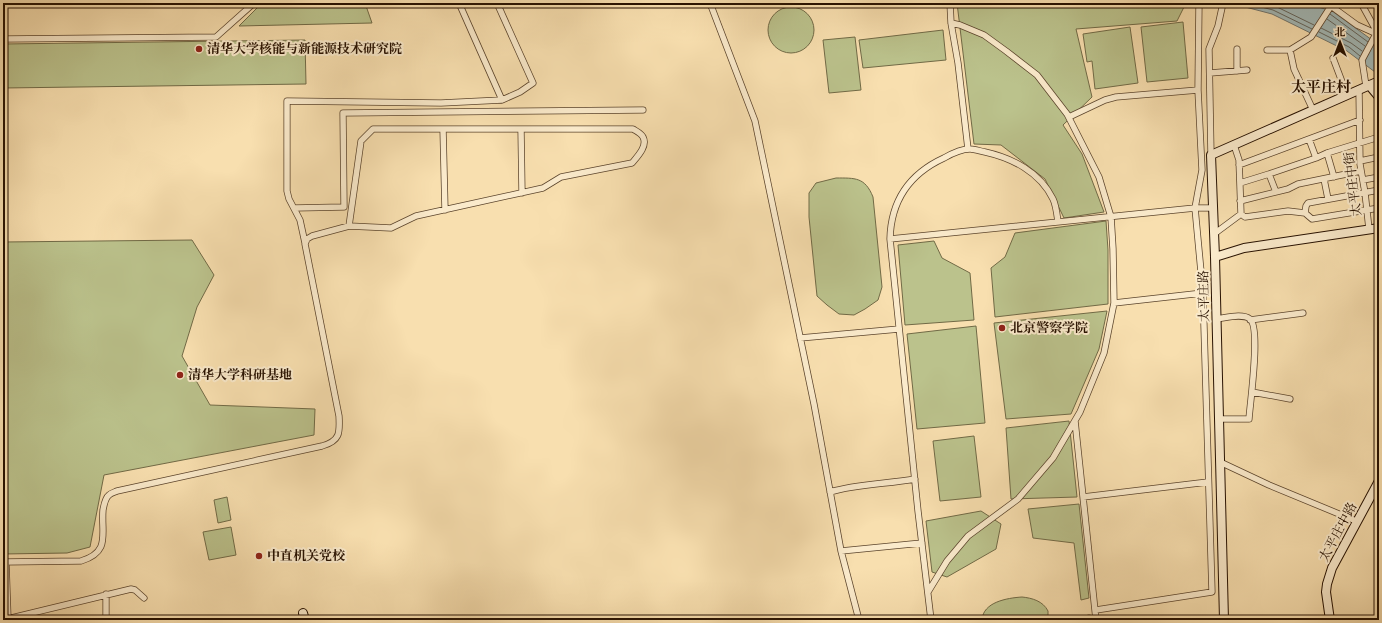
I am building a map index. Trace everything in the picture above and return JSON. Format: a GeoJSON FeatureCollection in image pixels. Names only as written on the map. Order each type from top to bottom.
{"type":"FeatureCollection","features":[{"type":"Feature","properties":{"kind":"street"},"geometry":{"type":"LineString","coordinates":[[3,39],[216,37],[254,3]]}},
{"type":"Feature","properties":{"kind":"street"},"geometry":{"type":"LineString","coordinates":[[459,3],[502,100]]}},
{"type":"Feature","properties":{"kind":"street"},"geometry":{"type":"LineString","coordinates":[[144,598],[135,590],[131,589],[5,619],[5,562],[81,561],[91,558],[99,551],[102,543],[104,505],[108,495],[117,491],[322,446],[335,441],[340,429],[339,416],[306,244],[300,220],[288,199],[288,101],[442,103],[502,100],[520,92],[533,83],[497,3]]}},
{"type":"Feature","properties":{"kind":"street"},"geometry":{"type":"LineString","coordinates":[[710,3],[756,121],[814,404],[841,551],[859,620]]}},
{"type":"Feature","properties":{"kind":"street"},"geometry":{"type":"LineString","coordinates":[[950,3],[951,23],[958,63],[968,149]]}},
{"type":"Feature","properties":{"kind":"street"},"geometry":{"type":"LineString","coordinates":[[1096,610],[1212,592],[1203,293],[1195,208],[1202,170],[1198,90],[1198,3]]}},
{"type":"Feature","properties":{"kind":"street"},"geometry":{"type":"LineString","coordinates":[[1223,3],[1218,26],[1209,49],[1211,154],[1371,85],[1379,97]]}},
{"type":"Feature","properties":{"kind":"street"},"geometry":{"type":"LineString","coordinates":[[1319,3],[1331,7],[1357,25],[1376,35]]}},
{"type":"Feature","properties":{"kind":"street"},"geometry":{"type":"LineString","coordinates":[[1361,3],[1377,32],[1376,35]]}},
{"type":"Feature","properties":{"kind":"street"},"geometry":{"type":"LineString","coordinates":[[1267,50],[1290,50],[1312,37],[1331,7]]}},
{"type":"Feature","properties":{"kind":"street"},"geometry":{"type":"LineString","coordinates":[[928,592],[947,561],[968,536],[1018,499],[1053,458],[1080,412],[1104,353],[1114,303],[1111,217],[1099,177],[1069,117],[1037,75],[984,35],[951,23]]}},
{"type":"Feature","properties":{"kind":"street","name":"太平庄中街"},"geometry":{"type":"LineString","coordinates":[[1369,229],[1360,161],[1360,120],[1371,85],[1362,60],[1376,35]]}},
{"type":"Feature","properties":{"kind":"street"},"geometry":{"type":"LineString","coordinates":[[1237,49],[1237,71]]}},
{"type":"Feature","properties":{"kind":"street"},"geometry":{"type":"LineString","coordinates":[[1290,50],[1294,68],[1313,110]]}},
{"type":"Feature","properties":{"kind":"street"},"geometry":{"type":"LineString","coordinates":[[1333,58],[1347,95]]}},
{"type":"Feature","properties":{"kind":"street"},"geometry":{"type":"LineString","coordinates":[[1210,73],[1247,70]]}},
{"type":"Feature","properties":{"kind":"street"},"geometry":{"type":"LineString","coordinates":[[1069,117],[1105,100],[1116,97],[1198,90]]}},
{"type":"Feature","properties":{"kind":"street"},"geometry":{"type":"LineString","coordinates":[[294,208],[344,208],[343,112],[643,110]]}},
{"type":"Feature","properties":{"kind":"street"},"geometry":{"type":"LineString","coordinates":[[1239,165],[1360,120]]}},
{"type":"Feature","properties":{"kind":"street"},"geometry":{"type":"LineString","coordinates":[[306,244],[307,239],[312,236],[349,226],[391,228],[416,216],[543,188],[561,177],[632,163],[642,149],[644,141],[643,136],[633,129],[373,129],[361,141],[349,226]]}},
{"type":"Feature","properties":{"kind":"street"},"geometry":{"type":"LineString","coordinates":[[444,129],[445,210]]}},
{"type":"Feature","properties":{"kind":"street"},"geometry":{"type":"LineString","coordinates":[[521,129],[522,193]]}},
{"type":"Feature","properties":{"kind":"street"},"geometry":{"type":"LineString","coordinates":[[1240,183],[1379,137]]}},
{"type":"Feature","properties":{"kind":"street"},"geometry":{"type":"LineString","coordinates":[[1309,139],[1316,158]]}},
{"type":"Feature","properties":{"kind":"street"},"geometry":{"type":"LineString","coordinates":[[1234,145],[1240,160],[1241,214]]}},
{"type":"Feature","properties":{"kind":"street"},"geometry":{"type":"LineString","coordinates":[[931,620],[890,239],[890,226],[897,202],[903,190],[924,168],[949,155],[968,149],[1002,156],[1020,165],[1040,180],[1054,200],[1058,222]]}},
{"type":"Feature","properties":{"kind":"street"},"geometry":{"type":"LineString","coordinates":[[1327,153],[1334,177]]}},
{"type":"Feature","properties":{"kind":"street","name":"太平庄路"},"geometry":{"type":"LineString","coordinates":[[1211,154],[1224,620]]}},
{"type":"Feature","properties":{"kind":"street"},"geometry":{"type":"LineString","coordinates":[[1360,161],[1379,157]]}},
{"type":"Feature","properties":{"kind":"street"},"geometry":{"type":"LineString","coordinates":[[1240,201],[1288,189],[1298,184],[1361,171]]}},
{"type":"Feature","properties":{"kind":"street"},"geometry":{"type":"LineString","coordinates":[[1269,174],[1276,192]]}},
{"type":"Feature","properties":{"kind":"street"},"geometry":{"type":"LineString","coordinates":[[1363,180],[1379,177]]}},
{"type":"Feature","properties":{"kind":"street"},"geometry":{"type":"LineString","coordinates":[[1324,179],[1328,199]]}},
{"type":"Feature","properties":{"kind":"street"},"geometry":{"type":"LineString","coordinates":[[1305,212],[1308,203],[1379,190]]}},
{"type":"Feature","properties":{"kind":"street"},"geometry":{"type":"LineString","coordinates":[[890,239],[1195,208],[1213,208]]}},
{"type":"Feature","properties":{"kind":"street"},"geometry":{"type":"LineString","coordinates":[[1241,214],[1245,217],[1288,211],[1305,212],[1312,219],[1379,208]]}},
{"type":"Feature","properties":{"kind":"street"},"geometry":{"type":"LineString","coordinates":[[1214,234],[1241,214]]}},
{"type":"Feature","properties":{"kind":"street"},"geometry":{"type":"LineString","coordinates":[[1215,257],[1244,248],[1379,228]]}},
{"type":"Feature","properties":{"kind":"street"},"geometry":{"type":"LineString","coordinates":[[1114,303],[1203,293]]}},
{"type":"Feature","properties":{"kind":"street"},"geometry":{"type":"LineString","coordinates":[[1250,320],[1303,313]]}},
{"type":"Feature","properties":{"kind":"street"},"geometry":{"type":"LineString","coordinates":[[1216,318],[1243,316],[1250,320],[1254,326],[1255,341],[1249,419],[1219,419]]}},
{"type":"Feature","properties":{"kind":"street"},"geometry":{"type":"LineString","coordinates":[[800,338],[899,329]]}},
{"type":"Feature","properties":{"kind":"street"},"geometry":{"type":"LineString","coordinates":[[1252,392],[1290,399]]}},
{"type":"Feature","properties":{"kind":"street"},"geometry":{"type":"LineString","coordinates":[[1075,421],[1096,620]]}},
{"type":"Feature","properties":{"kind":"street"},"geometry":{"type":"LineString","coordinates":[[1220,462],[1269,485],[1356,521]]}},
{"type":"Feature","properties":{"kind":"street"},"geometry":{"type":"LineString","coordinates":[[830,492],[842,488],[915,479]]}},
{"type":"Feature","properties":{"kind":"street","name":"太平庄中路"},"geometry":{"type":"LineString","coordinates":[[1330,620],[1326,592],[1329,576],[1337,556],[1379,481]]}},
{"type":"Feature","properties":{"kind":"street"},"geometry":{"type":"LineString","coordinates":[[1082,497],[1208,482]]}},
{"type":"Feature","properties":{"kind":"street"},"geometry":{"type":"LineString","coordinates":[[841,551],[922,543]]}},
{"type":"Feature","properties":{"kind":"street"},"geometry":{"type":"LineString","coordinates":[[106,594],[106,620]]}},
{"type":"Feature","properties":{"kind":"green space"},"geometry":{"type":"Polygon","coordinates":[[[260,3],[365,3],[372,23],[239,26],[259,6],[260,3]]]}},
{"type":"Feature","properties":{"kind":"green space"},"geometry":{"type":"Polygon","coordinates":[[[957,3],[1074,3],[1085,6],[1139,3],[1186,3],[1177,21],[1076,29],[1092,97],[1063,125],[1082,154],[1104,212],[1064,218],[1045,179],[1001,145],[974,144],[957,3]]]}},
{"type":"Feature","properties":{"kind":"green space"},"geometry":{"type":"Polygon","coordinates":[[[787,7],[795,7],[804,11],[810,17],[814,30],[810,43],[804,49],[795,53],[787,53],[778,49],[772,43],[768,34],[768,26],[772,17],[778,11],[787,7]]]}},
{"type":"Feature","properties":{"kind":"green space"},"geometry":{"type":"Polygon","coordinates":[[[1183,22],[1188,78],[1147,82],[1141,27],[1183,22]]]}},
{"type":"Feature","properties":{"kind":"green space"},"geometry":{"type":"Polygon","coordinates":[[[1130,27],[1138,83],[1095,89],[1092,61],[1087,62],[1083,34],[1130,27]]]}},
{"type":"Feature","properties":{"kind":"green space"},"geometry":{"type":"Polygon","coordinates":[[[943,30],[946,60],[863,68],[859,40],[943,30]]]}},
{"type":"Feature","properties":{"kind":"green space"},"geometry":{"type":"Polygon","coordinates":[[[855,37],[861,90],[829,93],[823,40],[855,37]]]}},
{"type":"Feature","properties":{"kind":"green space"},"geometry":{"type":"Polygon","coordinates":[[[305,40],[306,84],[3,88],[3,44],[305,40]]]}},
{"type":"Feature","properties":{"kind":"green space"},"geometry":{"type":"Polygon","coordinates":[[[836,178],[849,178],[863,182],[870,190],[873,197],[882,287],[878,300],[854,315],[839,314],[817,296],[809,217],[809,193],[816,183],[836,178]]]}},
{"type":"Feature","properties":{"kind":"green space"},"geometry":{"type":"Polygon","coordinates":[[[1106,221],[1108,250],[1108,304],[995,317],[991,268],[1005,257],[1015,233],[1106,221]]]}},
{"type":"Feature","properties":{"kind":"green space"},"geometry":{"type":"Polygon","coordinates":[[[192,240],[214,275],[197,307],[182,356],[210,405],[315,409],[314,435],[104,475],[90,547],[67,553],[3,554],[3,242],[192,240]]]}},
{"type":"Feature","properties":{"kind":"green space"},"geometry":{"type":"Polygon","coordinates":[[[934,241],[942,258],[970,273],[974,320],[905,325],[898,245],[934,241]]]}},
{"type":"Feature","properties":{"kind":"green space"},"geometry":{"type":"Polygon","coordinates":[[[1107,311],[1099,349],[1071,414],[1006,419],[994,323],[1107,311]]]}},
{"type":"Feature","properties":{"kind":"green space"},"geometry":{"type":"Polygon","coordinates":[[[976,326],[985,423],[917,429],[907,334],[976,326]]]}},
{"type":"Feature","properties":{"kind":"green space"},"geometry":{"type":"Polygon","coordinates":[[[1069,421],[1077,497],[1011,499],[1006,428],[1069,421]]]}},
{"type":"Feature","properties":{"kind":"green space"},"geometry":{"type":"Polygon","coordinates":[[[974,436],[981,497],[940,501],[933,441],[974,436]]]}},
{"type":"Feature","properties":{"kind":"green space"},"geometry":{"type":"Polygon","coordinates":[[[227,497],[231,520],[218,523],[214,500],[227,497]]]}},
{"type":"Feature","properties":{"kind":"green space"},"geometry":{"type":"Polygon","coordinates":[[[1079,504],[1089,598],[1081,600],[1074,543],[1033,538],[1028,509],[1079,504]]]}},
{"type":"Feature","properties":{"kind":"green space"},"geometry":{"type":"Polygon","coordinates":[[[981,511],[1001,524],[996,549],[947,577],[932,572],[926,521],[981,511]]]}},
{"type":"Feature","properties":{"kind":"green space"},"geometry":{"type":"Polygon","coordinates":[[[231,527],[236,555],[209,560],[203,532],[231,527]]]}},
{"type":"Feature","properties":{"kind":"green space"},"geometry":{"type":"Polygon","coordinates":[[[1022,597],[1040,602],[1048,611],[1048,620],[982,620],[983,614],[991,605],[1010,598],[1022,597]]]}},
{"type":"Feature","properties":{"kind":"water"},"geometry":{"type":"Polygon","coordinates":[[[1230,3],[1304,3],[1332,11],[1379,45],[1379,75],[1347,51],[1272,14],[1230,3]]]}},
{"type":"Feature","properties":{"kind":"place","name":"清华大学核能与新能源技术研究院"},"geometry":{"type":"Point","coordinates":[199,49]}},
{"type":"Feature","properties":{"kind":"place","name":"北京警察学院"},"geometry":{"type":"Point","coordinates":[1002,328]}},
{"type":"Feature","properties":{"kind":"place","name":"清华大学科研基地"},"geometry":{"type":"Point","coordinates":[180,375]}},
{"type":"Feature","properties":{"kind":"place","name":"中直机关党校"},"geometry":{"type":"Point","coordinates":[259,556]}},
{"type":"Feature","properties":{"kind":"district","name":"太平庄村"},"geometry":{"type":"Point","coordinates":[1321,87]}}]}
